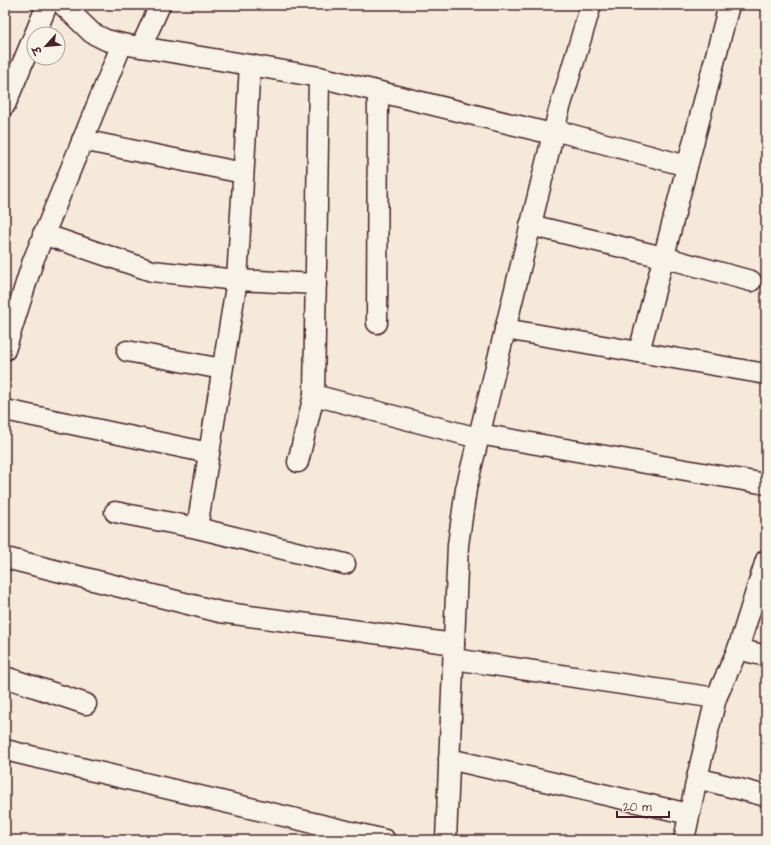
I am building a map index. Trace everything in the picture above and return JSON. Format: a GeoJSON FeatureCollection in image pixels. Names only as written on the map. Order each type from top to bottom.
{"type":"FeatureCollection","features":[{"type":"Feature","properties":{"kind":"street"},"geometry":{"type":"LineString","coordinates":[[38,26],[47,5]]}},
{"type":"Feature","properties":{"kind":"street"},"geometry":{"type":"LineString","coordinates":[[63,5],[92,33],[106,40],[132,46],[319,78],[553,132],[687,166]]}},
{"type":"Feature","properties":{"kind":"street"},"geometry":{"type":"LineString","coordinates":[[5,350],[21,295],[43,234],[82,140],[132,46],[160,5]]}},
{"type":"Feature","properties":{"kind":"street"},"geometry":{"type":"LineString","coordinates":[[446,840],[458,545],[466,489],[553,132],[591,5]]}},
{"type":"Feature","properties":{"kind":"street"},"geometry":{"type":"LineString","coordinates":[[639,352],[728,5]]}},
{"type":"Feature","properties":{"kind":"street"},"geometry":{"type":"LineString","coordinates":[[5,105],[26,54]]}},
{"type":"Feature","properties":{"kind":"street"},"geometry":{"type":"LineString","coordinates":[[197,528],[237,280],[250,65]]}},
{"type":"Feature","properties":{"kind":"street"},"geometry":{"type":"LineString","coordinates":[[298,462],[314,395],[319,78]]}},
{"type":"Feature","properties":{"kind":"street"},"geometry":{"type":"LineString","coordinates":[[377,323],[378,92]]}},
{"type":"Feature","properties":{"kind":"street"},"geometry":{"type":"LineString","coordinates":[[82,140],[243,173]]}},
{"type":"Feature","properties":{"kind":"street"},"geometry":{"type":"LineString","coordinates":[[530,225],[664,257],[751,281]]}},
{"type":"Feature","properties":{"kind":"street"},"geometry":{"type":"LineString","coordinates":[[43,234],[152,271],[237,280],[316,284]]}},
{"type":"Feature","properties":{"kind":"street"},"geometry":{"type":"LineString","coordinates":[[505,329],[766,374]]}},
{"type":"Feature","properties":{"kind":"street"},"geometry":{"type":"LineString","coordinates":[[127,351],[222,369]]}},
{"type":"Feature","properties":{"kind":"street"},"geometry":{"type":"LineString","coordinates":[[314,395],[479,436],[766,484]]}},
{"type":"Feature","properties":{"kind":"street"},"geometry":{"type":"LineString","coordinates":[[5,410],[209,453]]}},
{"type":"Feature","properties":{"kind":"street"},"geometry":{"type":"LineString","coordinates":[[115,512],[197,528],[345,564]]}},
{"type":"Feature","properties":{"kind":"street"},"geometry":{"type":"LineString","coordinates":[[6,558],[220,612],[716,698]]}},
{"type":"Feature","properties":{"kind":"street"},"geometry":{"type":"LineString","coordinates":[[684,840],[716,698],[738,649],[765,566]]}},
{"type":"Feature","properties":{"kind":"street"},"geometry":{"type":"LineString","coordinates":[[738,649],[766,656]]}},
{"type":"Feature","properties":{"kind":"street"},"geometry":{"type":"LineString","coordinates":[[5,677],[86,704]]}},
{"type":"Feature","properties":{"kind":"street"},"geometry":{"type":"LineString","coordinates":[[5,750],[385,840]]}},
{"type":"Feature","properties":{"kind":"street"},"geometry":{"type":"LineString","coordinates":[[449,759],[689,814]]}},
{"type":"Feature","properties":{"kind":"street"},"geometry":{"type":"LineString","coordinates":[[697,778],[766,796]]}}]}
